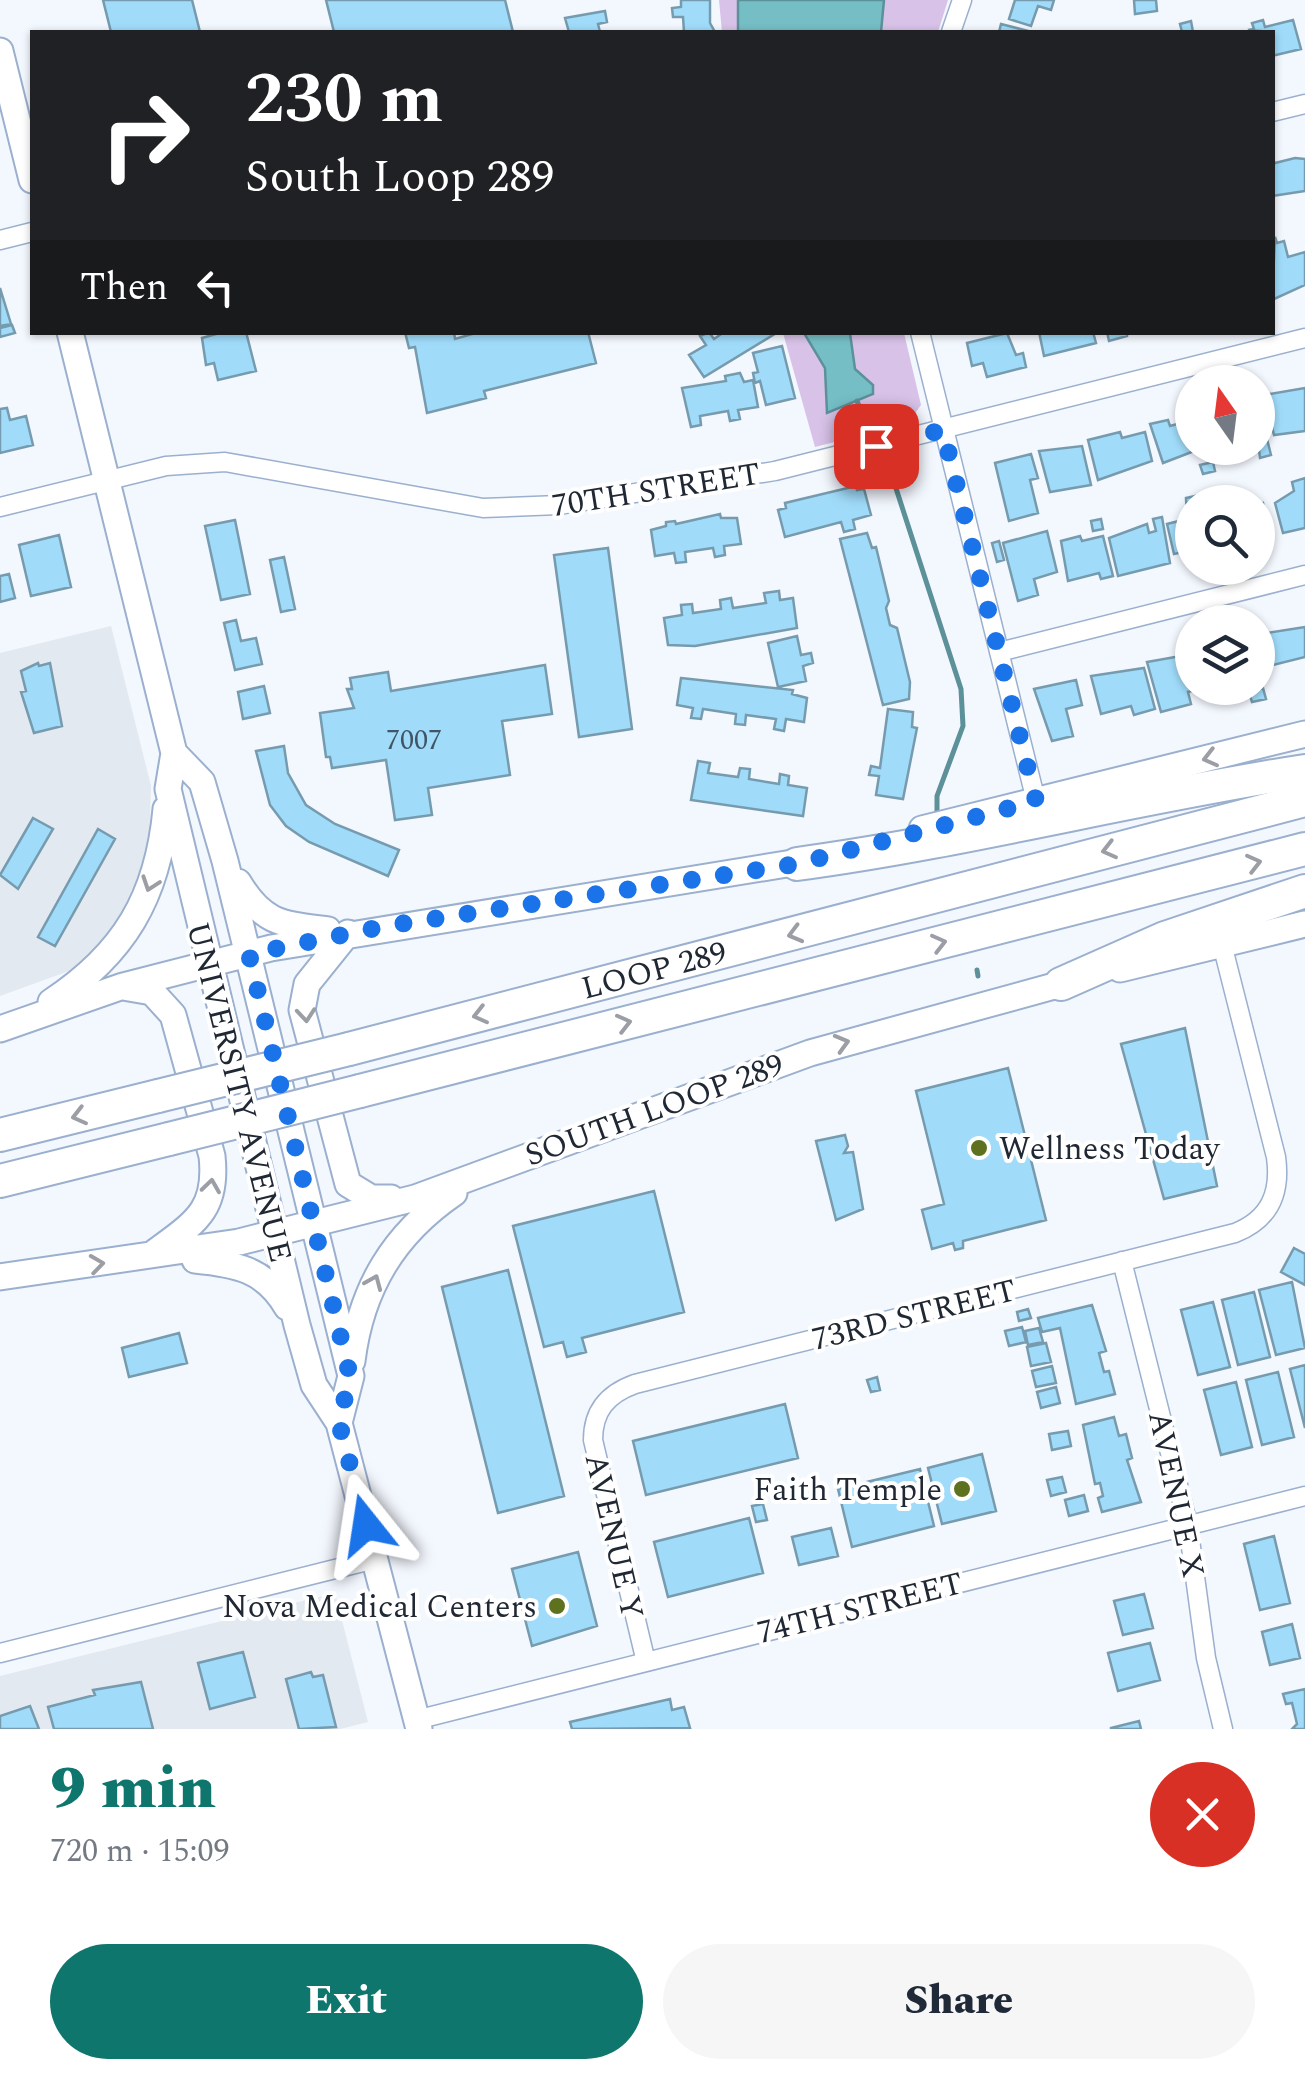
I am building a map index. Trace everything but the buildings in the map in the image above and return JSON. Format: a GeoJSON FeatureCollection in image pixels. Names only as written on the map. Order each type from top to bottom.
{"type":"FeatureCollection","features":[{"type":"Feature","properties":{"kind":"highway"},"geometry":{"type":"LineString","coordinates":[[797,864],[922,847],[1184,790],[1305,771]]}},
{"type":"Feature","properties":{"kind":"highway","name":"LOOP 289"},"geometry":{"type":"LineString","coordinates":[[0,1136],[1305,800]]}},
{"type":"Feature","properties":{"kind":"highway","name":"LOOP 289"},"geometry":{"type":"LineString","coordinates":[[0,1182],[1305,849]]}},
{"type":"Feature","properties":{"kind":"highway"},"geometry":{"type":"LineString","coordinates":[[1061,984],[1166,938],[1305,891]]}},
{"type":"Feature","properties":{"kind":"main road"},"geometry":{"type":"LineString","coordinates":[[0,51],[30,172]]}},
{"type":"Feature","properties":{"kind":"main road","name":"UNIVERSITY AVENUE"},"geometry":{"type":"LineString","coordinates":[[71,335],[174,753],[168,789],[274,1234],[314,1385],[339,1423],[417,1724]]}},
{"type":"Feature","properties":{"kind":"main road"},"geometry":{"type":"LineString","coordinates":[[9,1026],[122,986],[249,954],[348,933],[797,864],[1305,734]]}},
{"type":"Feature","properties":{"kind":"main road","name":"UNIVERSITY AVENUE"},"geometry":{"type":"LineString","coordinates":[[174,753],[202,782],[316,1224],[350,1376],[339,1423]]}},
{"type":"Feature","properties":{"kind":"main road"},"geometry":{"type":"LineString","coordinates":[[9,1026],[72,988],[126,936],[156,867],[168,789]]}},
{"type":"Feature","properties":{"kind":"main road"},"geometry":{"type":"LineString","coordinates":[[225,862],[258,912],[271,920],[348,933]]}},
{"type":"Feature","properties":{"kind":"main road","name":"SOUTH LOOP 289"},"geometry":{"type":"LineString","coordinates":[[0,1277],[274,1234],[414,1198],[810,1053],[1061,984],[1305,924]]}},
{"type":"Feature","properties":{"kind":"main road"},"geometry":{"type":"LineString","coordinates":[[348,933],[307,984],[302,1010],[316,1068],[348,1184],[371,1198],[414,1198]]}},
{"type":"Feature","properties":{"kind":"main road"},"geometry":{"type":"LineString","coordinates":[[122,986],[152,992],[165,1003],[181,1033],[215,1180],[210,1202],[198,1220],[150,1256]]}},
{"type":"Feature","properties":{"kind":"main road"},"geometry":{"type":"LineString","coordinates":[[350,1376],[366,1303],[394,1245],[414,1222],[492,1167]]}},
{"type":"Feature","properties":{"kind":"main road"},"geometry":{"type":"LineString","coordinates":[[150,1256],[234,1262],[248,1268],[281,1297],[297,1325]]}},
{"type":"Feature","properties":{"kind":"street"},"geometry":{"type":"LineString","coordinates":[[953,30],[962,0]]}},
{"type":"Feature","properties":{"kind":"street"},"geometry":{"type":"LineString","coordinates":[[1275,111],[1305,104]]}},
{"type":"Feature","properties":{"kind":"street"},"geometry":{"type":"LineString","coordinates":[[0,240],[30,232]]}},
{"type":"Feature","properties":{"kind":"street"},"geometry":{"type":"LineString","coordinates":[[921,335],[1036,801]]}},
{"type":"Feature","properties":{"kind":"street","name":"70TH STREET"},"geometry":{"type":"LineString","coordinates":[[0,506],[166,466],[225,462],[440,502],[516,509],[727,480],[1305,338]]}},
{"type":"Feature","properties":{"kind":"street"},"geometry":{"type":"LineString","coordinates":[[999,652],[1305,576]]}},
{"type":"Feature","properties":{"kind":"street","name":"73RD STREET"},"geometry":{"type":"LineString","coordinates":[[600,1409],[613,1394],[635,1384],[1236,1233],[1264,1215],[1274,1198],[1278,1178],[1222,944]]}},
{"type":"Feature","properties":{"kind":"street","name":"AVENUE X"},"geometry":{"type":"LineString","coordinates":[[1122,1262],[1188,1525],[1206,1658],[1223,1729]]}},
{"type":"Feature","properties":{"kind":"street","name":"AVENUE Y"},"geometry":{"type":"LineString","coordinates":[[600,1409],[592,1440],[646,1662]]}},
{"type":"Feature","properties":{"kind":"street","name":"74TH STREET"},"geometry":{"type":"LineString","coordinates":[[417,1724],[646,1662],[1305,1496]]}},
{"type":"Feature","properties":{"kind":"street"},"geometry":{"type":"LineString","coordinates":[[0,1653],[375,1559]]}},
{"type":"Feature","properties":{"kind":"shaded area"},"geometry":{"type":"Polygon","coordinates":[[[719,0],[948,0],[939,30],[722,30],[719,0]]]}},
{"type":"Feature","properties":{"kind":"shaded area"},"geometry":{"type":"Polygon","coordinates":[[[784,335],[904,335],[921,405],[908,423],[815,447],[784,335]]]}},
{"type":"Feature","properties":{"kind":"shaded area"},"geometry":{"type":"Polygon","coordinates":[[[111,626],[151,786],[149,846],[144,868],[125,912],[91,953],[69,971],[0,996],[0,653],[111,626]]]}},
{"type":"Feature","properties":{"kind":"shaded area"},"geometry":{"type":"Polygon","coordinates":[[[335,1593],[368,1722],[340,1729],[0,1729],[0,1676],[335,1593]]]}},
{"type":"Feature","properties":{"kind":"water"},"geometry":{"type":"Polygon","coordinates":[[[738,0],[884,0],[881,30],[738,30],[738,0]]]}},
{"type":"Feature","properties":{"kind":"water"},"geometry":{"type":"Polygon","coordinates":[[[805,335],[850,335],[855,369],[873,385],[873,394],[827,413],[825,368],[805,335]]]}},
{"type":"Feature","properties":{"kind":"waterway"},"geometry":{"type":"LineString","coordinates":[[857,401],[859,406]]}},
{"type":"Feature","properties":{"kind":"waterway"},"geometry":{"type":"LineString","coordinates":[[892,476],[961,689],[963,726],[937,796],[937,813]]}},
{"type":"Feature","properties":{"kind":"waterway"},"geometry":{"type":"LineString","coordinates":[[977,970],[978,976]]}},
{"type":"Feature","properties":{"kind":"place","name":"Wellness Today"},"geometry":{"type":"Point","coordinates":[979,1148]}},
{"type":"Feature","properties":{"kind":"place","name":"Faith Temple"},"geometry":{"type":"Point","coordinates":[962,1489]}},
{"type":"Feature","properties":{"kind":"place","name":"Nova Medical Centers"},"geometry":{"type":"Point","coordinates":[557,1606]}},
{"type":"Feature","properties":{"kind":"route"},"geometry":{"type":"LineString","coordinates":[[366,1525],[339,1423],[350,1376],[249,954],[386,926],[797,864],[1036,801],[943,430],[876,446]]}}]}
